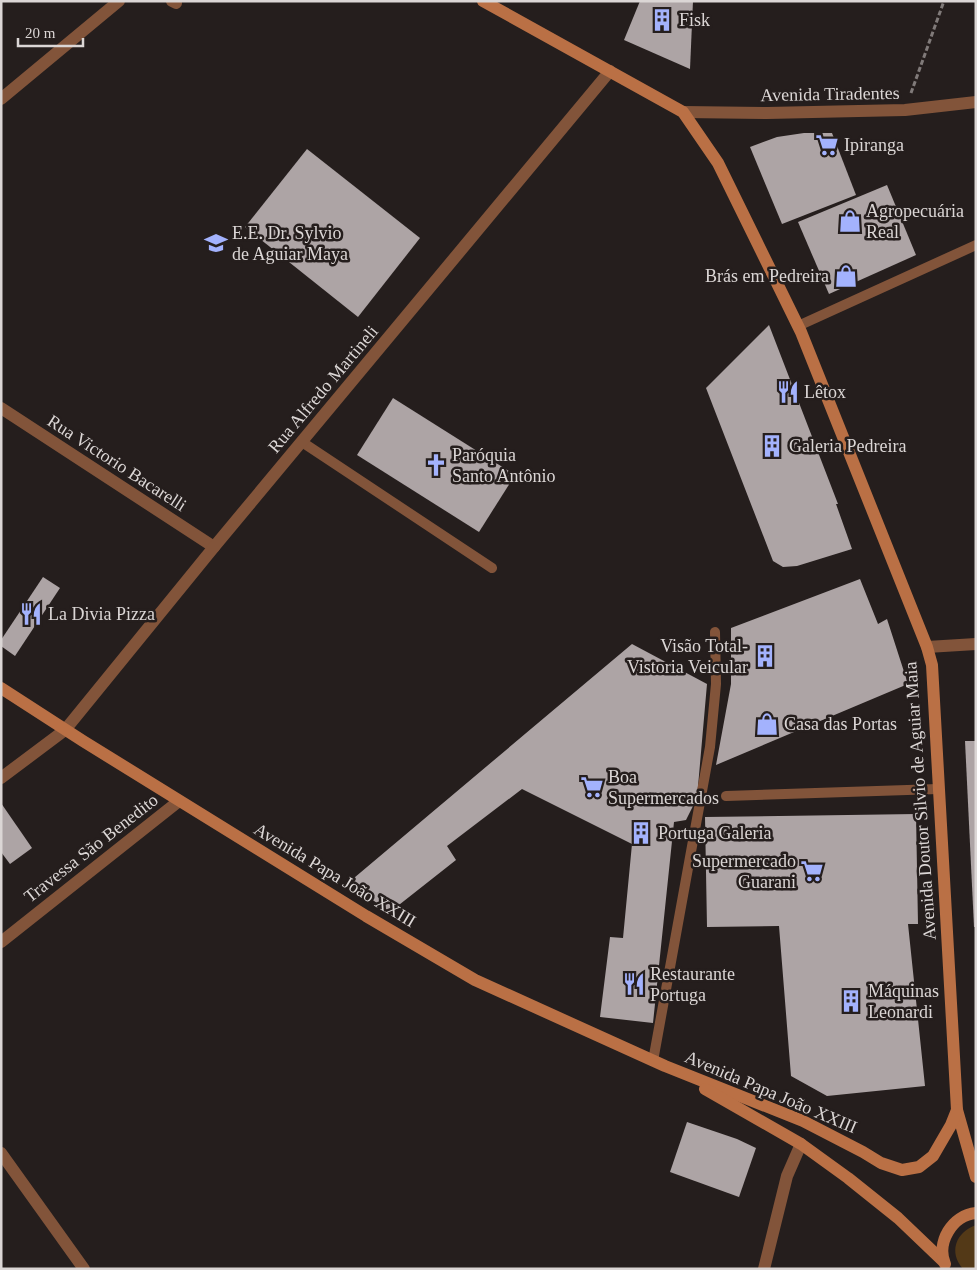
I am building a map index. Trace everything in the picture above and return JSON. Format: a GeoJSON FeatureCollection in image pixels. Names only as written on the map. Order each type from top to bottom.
{"type":"FeatureCollection","features":[{"type":"Feature","properties":{"kind":"main road","name":"Avenida Doutor Silvio de Aguiar Maia"},"geometry":{"type":"LineString","coordinates":[[484,1],[683,112],[718,163],[798,326],[927,647],[932,665],[958,1110],[976,1177]]}},
{"type":"Feature","properties":{"kind":"main road","name":"Avenida Papa João XXIII"},"geometry":{"type":"LineString","coordinates":[[1,688],[65,730],[366,916],[475,980],[659,1063],[803,1121],[881,1163],[902,1170],[918,1167],[933,1156],[958,1110]]}},
{"type":"Feature","properties":{"kind":"main road","name":"Avenida Papa João XXIII"},"geometry":{"type":"LineString","coordinates":[[659,1063],[801,1144],[898,1218],[945,1265]]}},
{"type":"Feature","properties":{"kind":"main road","name":"Avenida Papa João XXIII"},"geometry":{"type":"LineString","coordinates":[[945,1265],[942,1249],[945,1237],[951,1226],[960,1218],[976,1213]]}},
{"type":"Feature","properties":{"kind":"street"},"geometry":{"type":"LineString","coordinates":[[1,99],[119,1]]}},
{"type":"Feature","properties":{"kind":"street","name":"Rua Alfredo Martineli"},"geometry":{"type":"LineString","coordinates":[[1,778],[65,730],[214,547],[610,71]]}},
{"type":"Feature","properties":{"kind":"street","name":"Avenida Tiradentes"},"geometry":{"type":"LineString","coordinates":[[683,112],[767,113],[905,110],[976,102]]}},
{"type":"Feature","properties":{"kind":"street","name":"Rua Victorio Bacarelli"},"geometry":{"type":"LineString","coordinates":[[1,408],[214,547]]}},
{"type":"Feature","properties":{"kind":"street"},"geometry":{"type":"LineString","coordinates":[[927,647],[976,644]]}},
{"type":"Feature","properties":{"kind":"street","name":"Travessa São Benedito"},"geometry":{"type":"LineString","coordinates":[[1,942],[179,800]]}},
{"type":"Feature","properties":{"kind":"street"},"geometry":{"type":"LineString","coordinates":[[764,1269],[788,1176],[801,1144]]}},
{"type":"Feature","properties":{"kind":"street"},"geometry":{"type":"LineString","coordinates":[[1,1153],[84,1269]]}},
{"type":"Feature","properties":{"kind":"lane"},"geometry":{"type":"LineString","coordinates":[[798,326],[976,246]]}},
{"type":"Feature","properties":{"kind":"lane"},"geometry":{"type":"LineString","coordinates":[[302,442],[492,568]]}},
{"type":"Feature","properties":{"kind":"lane"},"geometry":{"type":"LineString","coordinates":[[659,1063],[710,747],[716,684],[715,632]]}},
{"type":"Feature","properties":{"kind":"lane"},"geometry":{"type":"LineString","coordinates":[[726,796],[938,789]]}},
{"type":"Feature","properties":{"kind":"path"},"geometry":{"type":"LineString","coordinates":[[905,110],[944,1]]}},
{"type":"Feature","properties":{"kind":"shaded area"},"geometry":{"type":"Polygon","coordinates":[[[976,1225],[976,1269],[963,1269],[958,1263],[956,1256],[956,1243],[963,1232],[976,1225]]]}},
{"type":"Feature","properties":{"kind":"building","name":"Fisk"},"geometry":{"type":"Polygon","coordinates":[[[640,1],[693,1],[690,69],[624,40],[640,1]]]}},
{"type":"Feature","properties":{"kind":"building"},"geometry":{"type":"Polygon","coordinates":[[[804,133],[832,133],[856,195],[782,224],[750,147],[777,137],[804,133]]]}},
{"type":"Feature","properties":{"kind":"building"},"geometry":{"type":"Polygon","coordinates":[[[307,149],[420,238],[358,317],[245,227],[307,149]]]}},
{"type":"Feature","properties":{"kind":"building"},"geometry":{"type":"Polygon","coordinates":[[[887,185],[916,255],[829,294],[798,222],[887,185]]]}},
{"type":"Feature","properties":{"kind":"building","name":"Galeria Pedreira"},"geometry":{"type":"Polygon","coordinates":[[[769,325],[838,504],[836,504],[852,549],[797,566],[783,567],[773,561],[706,388],[769,325]]]}},
{"type":"Feature","properties":{"kind":"building","name":"Paróquia Santo Antônio"},"geometry":{"type":"Polygon","coordinates":[[[393,398],[515,475],[479,532],[357,455],[393,398]]]}},
{"type":"Feature","properties":{"kind":"building","name":"La Divia Pizza"},"geometry":{"type":"Polygon","coordinates":[[[43,577],[60,588],[15,656],[1,646],[1,640],[43,577]]]}},
{"type":"Feature","properties":{"kind":"building","name":"Casa das Portas"},"geometry":{"type":"Polygon","coordinates":[[[860,579],[878,624],[887,619],[908,684],[716,765],[731,684],[731,628],[860,579]]]}},
{"type":"Feature","properties":{"kind":"building","name":"Portuga Galeria"},"geometry":{"type":"Polygon","coordinates":[[[632,644],[707,684],[697,798],[686,820],[674,822],[653,1023],[600,1017],[610,937],[623,938],[632,844],[522,789],[447,846],[456,860],[390,912],[348,883],[632,644]]]}},
{"type":"Feature","properties":{"kind":"building"},"geometry":{"type":"Polygon","coordinates":[[[965,741],[976,741],[976,927],[974,927],[965,741]]]}},
{"type":"Feature","properties":{"kind":"building"},"geometry":{"type":"Polygon","coordinates":[[[1,803],[32,848],[10,864],[1,852],[1,803]]]}},
{"type":"Feature","properties":{"kind":"building"},"geometry":{"type":"Polygon","coordinates":[[[916,814],[918,924],[908,924],[925,1086],[827,1096],[791,1076],[779,926],[707,927],[705,817],[916,814]]]}},
{"type":"Feature","properties":{"kind":"building"},"geometry":{"type":"Polygon","coordinates":[[[687,1122],[737,1139],[756,1148],[739,1197],[670,1172],[687,1122]]]}},
{"type":"Feature","properties":{"kind":"place","name":"Fisk"},"geometry":{"type":"Point","coordinates":[662,20]}},
{"type":"Feature","properties":{"kind":"place","name":"Ipiranga"},"geometry":{"type":"Point","coordinates":[827,145]}},
{"type":"Feature","properties":{"kind":"place","name":"Agropecuária Real"},"geometry":{"type":"Point","coordinates":[850,221]}},
{"type":"Feature","properties":{"kind":"place","name":"E.E. Dr. Sylvio de Aguiar Maya"},"geometry":{"type":"Point","coordinates":[216,243]}},
{"type":"Feature","properties":{"kind":"place","name":"Brás em Pedreira"},"geometry":{"type":"Point","coordinates":[846,276]}},
{"type":"Feature","properties":{"kind":"place","name":"Lêtox"},"geometry":{"type":"Point","coordinates":[788,392]}},
{"type":"Feature","properties":{"kind":"place","name":"Galeria Pedreira"},"geometry":{"type":"Point","coordinates":[772,446]}},
{"type":"Feature","properties":{"kind":"place","name":"Paróquia Santo Antônio"},"geometry":{"type":"Point","coordinates":[436,465]}},
{"type":"Feature","properties":{"kind":"place","name":"La Divia Pizza"},"geometry":{"type":"Point","coordinates":[31,614]}},
{"type":"Feature","properties":{"kind":"place","name":"Visão Total- Vistoria Veicular"},"geometry":{"type":"Point","coordinates":[765,656]}},
{"type":"Feature","properties":{"kind":"place","name":"Casa das Portas"},"geometry":{"type":"Point","coordinates":[767,724]}},
{"type":"Feature","properties":{"kind":"place","name":"Boa Supermercados"},"geometry":{"type":"Point","coordinates":[592,787]}},
{"type":"Feature","properties":{"kind":"place","name":"Portuga Galeria"},"geometry":{"type":"Point","coordinates":[641,833]}},
{"type":"Feature","properties":{"kind":"place","name":"Supermercado Guarani"},"geometry":{"type":"Point","coordinates":[812,871]}},
{"type":"Feature","properties":{"kind":"place","name":"Restaurante Portuga"},"geometry":{"type":"Point","coordinates":[634,984]}},
{"type":"Feature","properties":{"kind":"place","name":"Máquinas Leonardi"},"geometry":{"type":"Point","coordinates":[851,1001]}}]}
